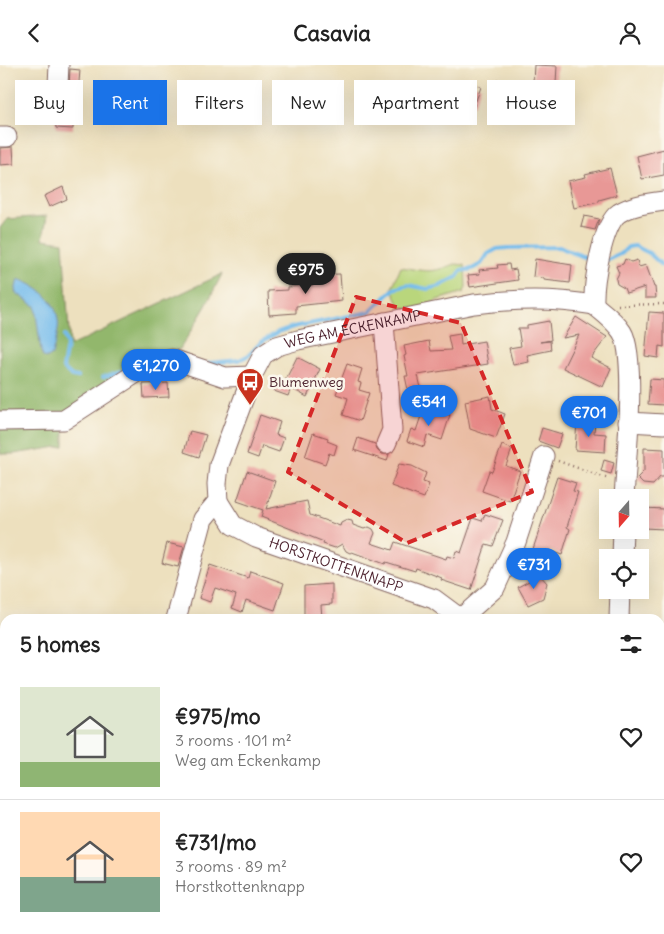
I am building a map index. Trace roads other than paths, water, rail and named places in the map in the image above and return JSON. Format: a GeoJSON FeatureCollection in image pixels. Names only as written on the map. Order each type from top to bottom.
{"type":"FeatureCollection","features":[{"type":"Feature","properties":{"kind":"street"},"geometry":{"type":"LineString","coordinates":[[59,65],[59,80]]}},
{"type":"Feature","properties":{"kind":"street"},"geometry":{"type":"LineString","coordinates":[[625,489],[630,384],[629,360],[623,333],[609,317],[594,305],[596,274],[607,230],[617,214],[631,207],[664,201]]}},
{"type":"Feature","properties":{"kind":"street","name":"WEG AM ECKENKAMP"},"geometry":{"type":"LineString","coordinates":[[252,375],[263,355],[278,346],[298,339],[474,304],[502,301],[563,300],[594,305]]}},
{"type":"Feature","properties":{"kind":"street"},"geometry":{"type":"LineString","coordinates":[[384,322],[392,430],[386,444]]}},
{"type":"Feature","properties":{"kind":"street"},"geometry":{"type":"LineString","coordinates":[[0,421],[64,420],[141,369],[172,359],[225,377],[252,375],[220,465],[217,484],[218,501],[203,519],[177,614]]}},
{"type":"Feature","properties":{"kind":"street"},"geometry":{"type":"LineString","coordinates":[[628,422],[664,424]]}},
{"type":"Feature","properties":{"kind":"street"},"geometry":{"type":"LineString","coordinates":[[467,614],[495,589],[516,542],[544,456]]}},
{"type":"Feature","properties":{"kind":"street","name":"HORSTKOTTENKNAPP"},"geometry":{"type":"LineString","coordinates":[[218,501],[233,525],[256,537],[434,599],[454,614]]}},
{"type":"Feature","properties":{"kind":"street"},"geometry":{"type":"LineString","coordinates":[[619,614],[620,599]]}},
{"type":"Feature","properties":{"kind":"water"},"geometry":{"type":"Polygon","coordinates":[[[18,279],[32,285],[44,294],[56,312],[58,333],[52,355],[48,358],[43,357],[41,351],[35,306],[15,292],[18,279]]]}},
{"type":"Feature","properties":{"kind":"waterway"},"geometry":{"type":"LineString","coordinates":[[604,262],[621,254],[628,247],[635,246],[649,253],[664,267]]}},
{"type":"Feature","properties":{"kind":"waterway"},"geometry":{"type":"LineString","coordinates":[[209,363],[239,360],[249,355],[261,342],[278,332],[293,327],[370,312],[394,289],[408,285],[428,289],[440,286],[457,277],[461,271],[472,269],[481,264],[488,254],[497,249],[562,247],[593,260]]}},
{"type":"Feature","properties":{"kind":"waterway"},"geometry":{"type":"LineString","coordinates":[[64,336],[67,345],[63,368],[72,376],[78,377]]}},
{"type":"Feature","properties":{"kind":"waterway"},"geometry":{"type":"LineString","coordinates":[[103,377],[125,371]]}},
{"type":"Feature","properties":{"kind":"place","name":"Blumenweg"},"geometry":{"type":"Point","coordinates":[250,406]}}]}
